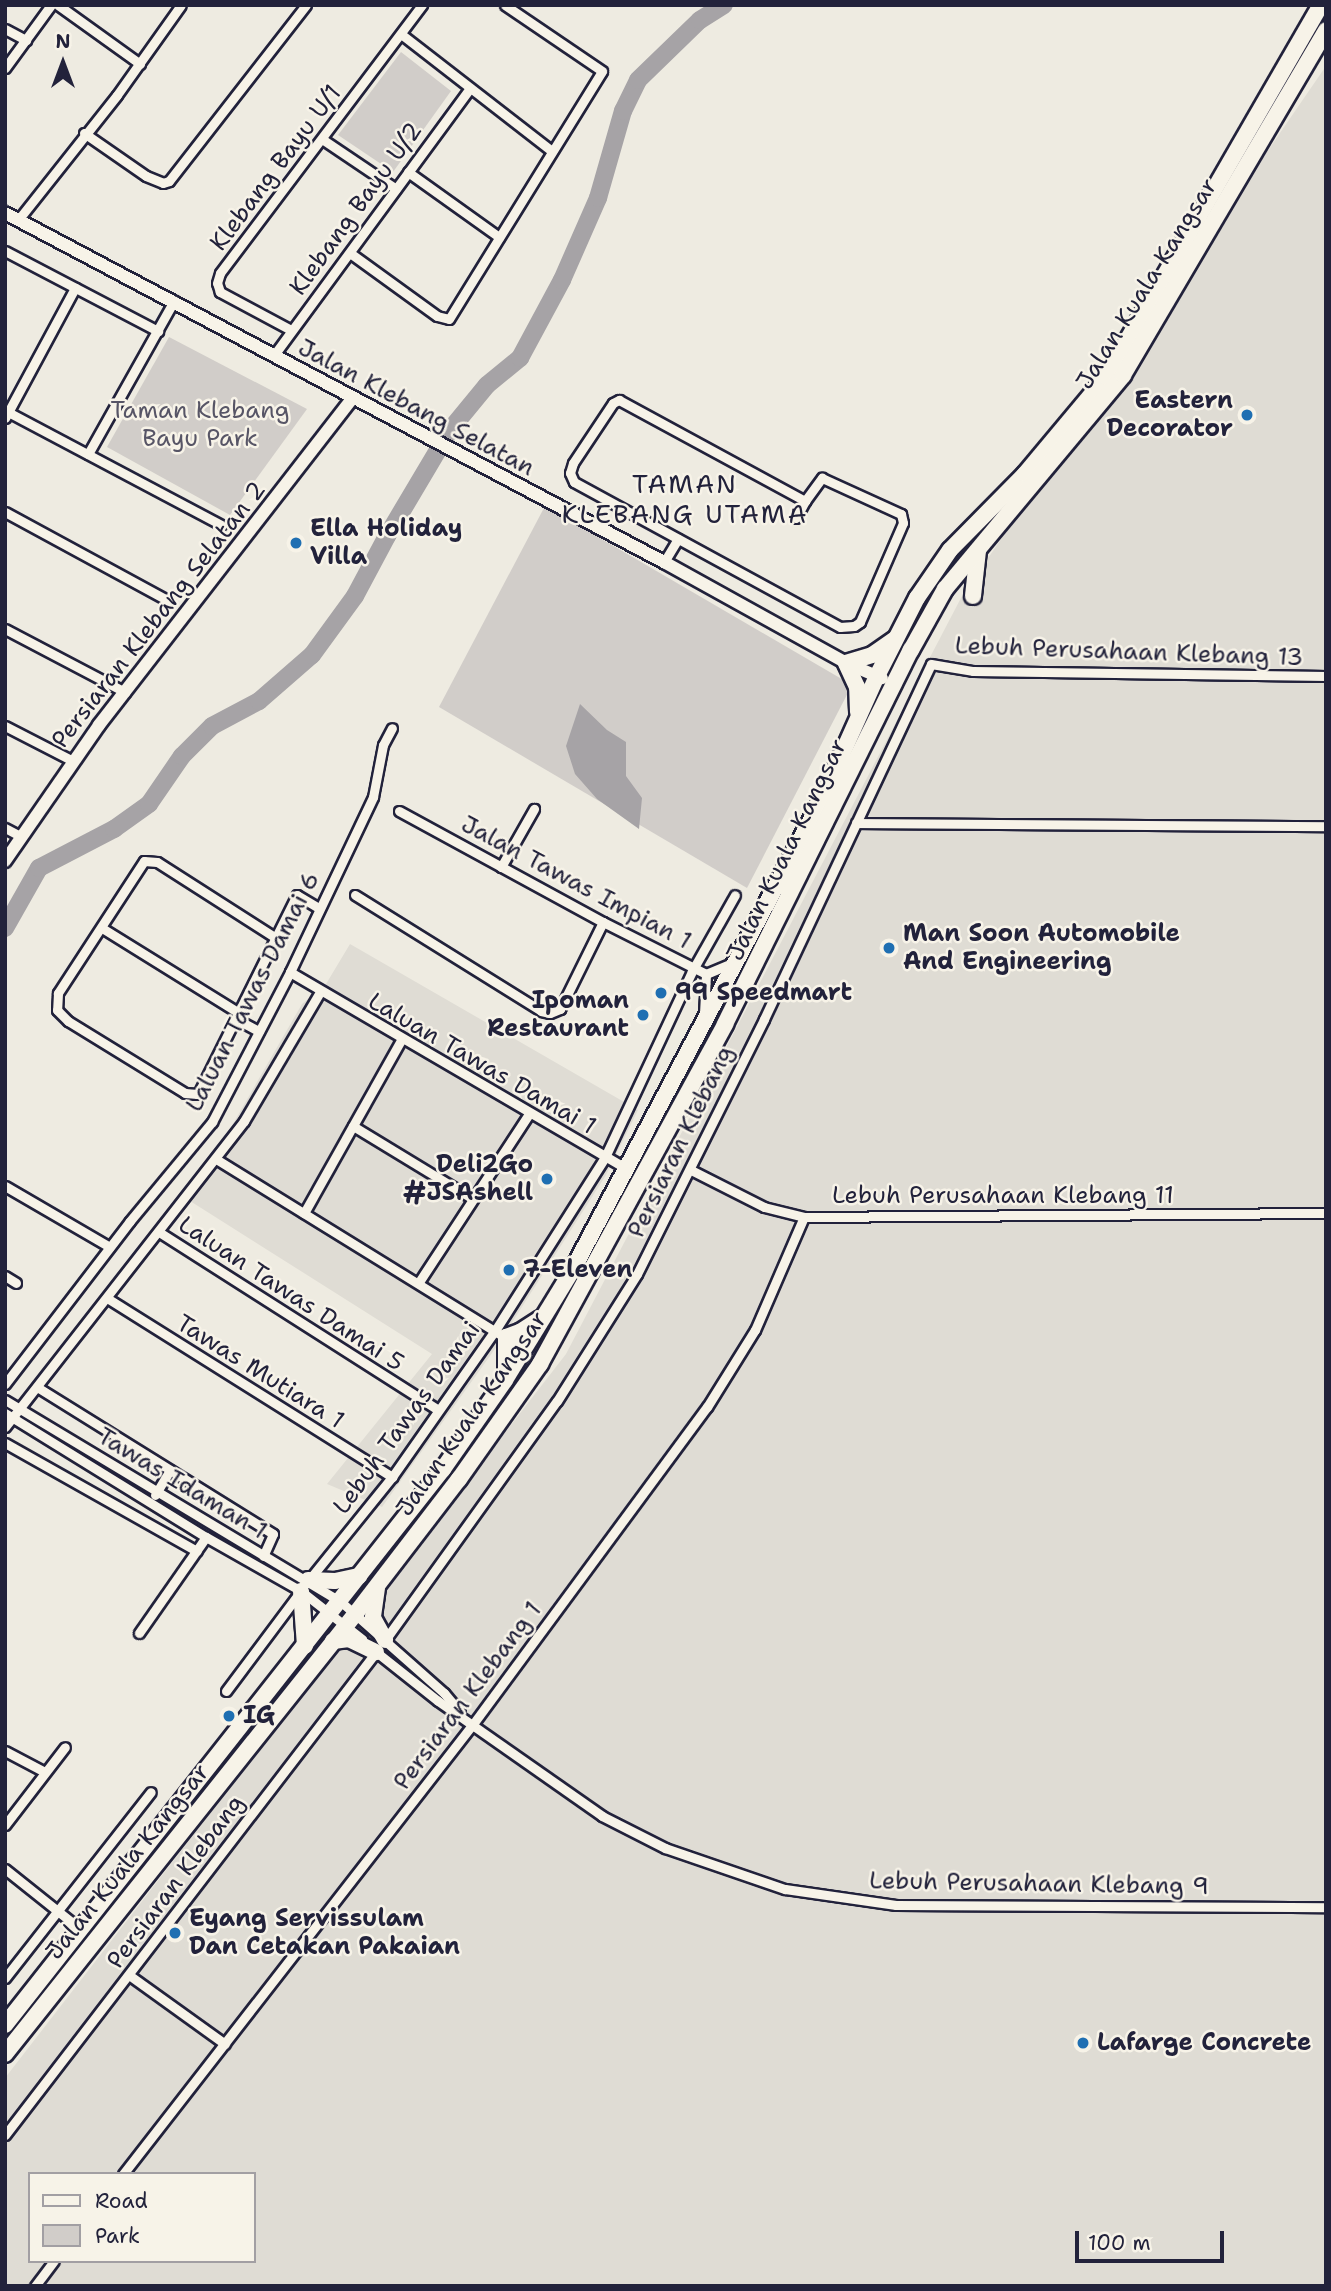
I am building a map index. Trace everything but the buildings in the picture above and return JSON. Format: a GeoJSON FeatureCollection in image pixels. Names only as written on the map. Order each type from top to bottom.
{"type":"FeatureCollection","features":[{"type":"Feature","properties":{"kind":"highway","name":"Jalan Kuala Kangsar"},"geometry":{"type":"LineString","coordinates":[[5,2025],[443,1469],[505,1380],[545,1316],[821,801],[897,638],[932,574],[950,550],[1025,474],[1106,377],[1321,5]]}},
{"type":"Feature","properties":{"kind":"highway","name":"Jalan Kuala Kangsar"},"geometry":{"type":"LineString","coordinates":[[5,2054],[377,1586],[459,1479],[522,1390],[563,1325],[725,1024],[916,640],[945,589],[1123,375],[1326,30]]}},
{"type":"Feature","properties":{"kind":"highway"},"geometry":{"type":"LineString","coordinates":[[973,596],[978,551]]}},
{"type":"Feature","properties":{"kind":"highway"},"geometry":{"type":"LineString","coordinates":[[858,719],[857,687],[846,663],[872,655],[897,638]]}},
{"type":"Feature","properties":{"kind":"highway"},"geometry":{"type":"LineString","coordinates":[[844,785],[845,773],[873,713],[879,677],[916,640]]}},
{"type":"Feature","properties":{"kind":"highway"},"geometry":{"type":"LineString","coordinates":[[505,1380],[508,1351],[501,1333],[520,1332],[545,1316]]}},
{"type":"Feature","properties":{"kind":"highway"},"geometry":{"type":"LineString","coordinates":[[522,1390],[528,1363],[524,1349],[540,1346],[555,1328],[563,1325]]}},
{"type":"Feature","properties":{"kind":"highway"},"geometry":{"type":"LineString","coordinates":[[304,1646],[304,1586],[359,1576]]}},
{"type":"Feature","properties":{"kind":"highway"},"geometry":{"type":"LineString","coordinates":[[333,1641],[349,1639],[381,1646],[373,1618],[377,1586]]}},
{"type":"Feature","properties":{"kind":"street"},"geometry":{"type":"LineString","coordinates":[[5,68],[51,5]]}},
{"type":"Feature","properties":{"kind":"street"},"geometry":{"type":"LineString","coordinates":[[58,5],[140,64]]}},
{"type":"Feature","properties":{"kind":"street"},"geometry":{"type":"LineString","coordinates":[[18,220],[140,64],[181,5]]}},
{"type":"Feature","properties":{"kind":"street"},"geometry":{"type":"LineString","coordinates":[[84,133],[146,176],[163,183],[169,181],[306,5]]}},
{"type":"Feature","properties":{"kind":"street","name":"Klebang Bayu U/1"},"geometry":{"type":"LineString","coordinates":[[291,330],[220,292],[217,283],[220,273],[422,5]]}},
{"type":"Feature","properties":{"kind":"street"},"geometry":{"type":"LineString","coordinates":[[350,253],[444,320],[449,319],[602,71],[505,5]]}},
{"type":"Feature","properties":{"kind":"street"},"geometry":{"type":"LineString","coordinates":[[5,29],[26,40]]}},
{"type":"Feature","properties":{"kind":"street"},"geometry":{"type":"LineString","coordinates":[[401,34],[552,151]]}},
{"type":"Feature","properties":{"kind":"street","name":"Klebang Bayu U/2"},"geometry":{"type":"LineString","coordinates":[[274,355],[470,88]]}},
{"type":"Feature","properties":{"kind":"street"},"geometry":{"type":"LineString","coordinates":[[322,139],[396,189]]}},
{"type":"Feature","properties":{"kind":"street"},"geometry":{"type":"LineString","coordinates":[[408,172],[499,237]]}},
{"type":"Feature","properties":{"kind":"street","name":"Jalan Klebang Selatan"},"geometry":{"type":"LineString","coordinates":[[5,213],[664,562],[846,663],[879,677]]}},
{"type":"Feature","properties":{"kind":"street"},"geometry":{"type":"LineString","coordinates":[[5,251],[158,331]]}},
{"type":"Feature","properties":{"kind":"street"},"geometry":{"type":"LineString","coordinates":[[75,288],[7,415],[88,453],[221,525]]}},
{"type":"Feature","properties":{"kind":"street"},"geometry":{"type":"LineString","coordinates":[[88,453],[174,301]]}},
{"type":"Feature","properties":{"kind":"street","name":"Persiaran Klebang Selatan 2"},"geometry":{"type":"LineString","coordinates":[[5,861],[125,692],[352,399]]}},
{"type":"Feature","properties":{"kind":"street"},"geometry":{"type":"LineString","coordinates":[[796,518],[822,478],[902,517],[903,523],[860,622],[854,626],[840,626],[574,482],[570,476],[573,463],[616,400],[805,501]]}},
{"type":"Feature","properties":{"kind":"street"},"geometry":{"type":"LineString","coordinates":[[5,512],[169,601]]}},
{"type":"Feature","properties":{"kind":"street"},"geometry":{"type":"LineString","coordinates":[[664,562],[678,539]]}},
{"type":"Feature","properties":{"kind":"street"},"geometry":{"type":"LineString","coordinates":[[5,629],[125,692]]}},
{"type":"Feature","properties":{"kind":"street","name":"Lebuh Perusahaan Klebang 13"},"geometry":{"type":"LineString","coordinates":[[931,663],[989,672],[1326,676]]}},
{"type":"Feature","properties":{"kind":"street","name":"Persiaran Klebang"},"geometry":{"type":"LineString","coordinates":[[5,2135],[381,1646],[557,1401],[600,1336],[691,1170],[931,663]]}},
{"type":"Feature","properties":{"kind":"street"},"geometry":{"type":"LineString","coordinates":[[5,726],[74,761]]}},
{"type":"Feature","properties":{"kind":"street","name":"Laluan Tawas Damai 6"},"geometry":{"type":"LineString","coordinates":[[5,1384],[110,1247],[212,1122],[290,972],[373,797],[383,745],[392,728]]}},
{"type":"Feature","properties":{"kind":"street"},"geometry":{"type":"LineString","coordinates":[[501,867],[534,809]]}},
{"type":"Feature","properties":{"kind":"street","name":"Jalan Tawas Impian 1"},"geometry":{"type":"LineString","coordinates":[[399,811],[603,922],[706,974],[735,961]]}},
{"type":"Feature","properties":{"kind":"street"},"geometry":{"type":"LineString","coordinates":[[856,823],[1326,827]]}},
{"type":"Feature","properties":{"kind":"street"},"geometry":{"type":"LineString","coordinates":[[5,828],[22,836]]}},
{"type":"Feature","properties":{"kind":"street"},"geometry":{"type":"LineString","coordinates":[[276,938],[157,862],[148,860],[141,863],[102,928],[58,993],[57,1010],[68,1021],[185,1093],[200,1092],[237,1016],[276,938],[297,895],[319,908]]}},
{"type":"Feature","properties":{"kind":"street"},"geometry":{"type":"LineString","coordinates":[[355,895],[541,1011],[550,1013],[560,1009],[603,922]]}},
{"type":"Feature","properties":{"kind":"street","name":"Lebuh Tawas Damai"},"geometry":{"type":"LineString","coordinates":[[226,1691],[304,1586],[392,1477],[438,1410],[501,1333],[605,1157],[694,967],[735,895]]}},
{"type":"Feature","properties":{"kind":"street"},"geometry":{"type":"LineString","coordinates":[[102,928],[259,1031]]}},
{"type":"Feature","properties":{"kind":"street","name":"Laluan Tawas Damai 1"},"geometry":{"type":"LineString","coordinates":[[290,972],[401,1040],[625,1168]]}},
{"type":"Feature","properties":{"kind":"street"},"geometry":{"type":"LineString","coordinates":[[703,1020],[706,974]]}},
{"type":"Feature","properties":{"kind":"street","name":"Laluan Tawas Damai 6"},"geometry":{"type":"LineString","coordinates":[[5,1427],[9,1416],[20,1409],[216,1159],[248,1114],[320,992]]}},
{"type":"Feature","properties":{"kind":"street"},"geometry":{"type":"LineString","coordinates":[[304,1213],[401,1040]]}},
{"type":"Feature","properties":{"kind":"street"},"geometry":{"type":"LineString","coordinates":[[419,1282],[529,1114]]}},
{"type":"Feature","properties":{"kind":"street"},"geometry":{"type":"LineString","coordinates":[[353,1126],[473,1199]]}},
{"type":"Feature","properties":{"kind":"street"},"geometry":{"type":"LineString","coordinates":[[216,1159],[524,1349]]}},
{"type":"Feature","properties":{"kind":"street","name":"Lebuh Perusahaan Klebang 11"},"geometry":{"type":"LineString","coordinates":[[691,1170],[764,1207],[804,1217],[1326,1213]]}},
{"type":"Feature","properties":{"kind":"street"},"geometry":{"type":"LineString","coordinates":[[5,1186],[110,1247]]}},
{"type":"Feature","properties":{"kind":"street","name":"Persiaran Klebang 1"},"geometry":{"type":"LineString","coordinates":[[125,2172],[473,1724],[707,1407],[755,1330],[804,1217]]}},
{"type":"Feature","properties":{"kind":"street","name":"Laluan Tawas Damai 5"},"geometry":{"type":"LineString","coordinates":[[159,1232],[438,1410]]}},
{"type":"Feature","properties":{"kind":"street"},"geometry":{"type":"LineString","coordinates":[[5,1276],[16,1283]]}},
{"type":"Feature","properties":{"kind":"street","name":"Tawas Mutiara 1"},"geometry":{"type":"LineString","coordinates":[[107,1298],[392,1477]]}},
{"type":"Feature","properties":{"kind":"street"},"geometry":{"type":"LineString","coordinates":[[37,1387],[273,1534],[263,1556]]}},
{"type":"Feature","properties":{"kind":"street","name":"Tawas Idaman 1"},"geometry":{"type":"LineString","coordinates":[[5,1400],[263,1556],[335,1607]]}},
{"type":"Feature","properties":{"kind":"street","name":"Tawas Idaman 1"},"geometry":{"type":"LineString","coordinates":[[9,1416],[206,1537],[304,1586],[335,1607]]}},
{"type":"Feature","properties":{"kind":"street"},"geometry":{"type":"LineString","coordinates":[[5,1443],[197,1551]]}},
{"type":"Feature","properties":{"kind":"street"},"geometry":{"type":"LineString","coordinates":[[150,1503],[170,1470]]}},
{"type":"Feature","properties":{"kind":"street"},"geometry":{"type":"LineString","coordinates":[[139,1633],[206,1537]]}},
{"type":"Feature","properties":{"kind":"street"},"geometry":{"type":"LineString","coordinates":[[335,1607],[351,1619]]}},
{"type":"Feature","properties":{"kind":"street"},"geometry":{"type":"LineString","coordinates":[[335,1607],[351,1619]]}},
{"type":"Feature","properties":{"kind":"street","name":"Lebuh Perusahaan Klebang 9"},"geometry":{"type":"LineString","coordinates":[[351,1619],[381,1646],[444,1693],[463,1716]]}},
{"type":"Feature","properties":{"kind":"street","name":"Lebuh Perusahaan Klebang 9"},"geometry":{"type":"LineString","coordinates":[[351,1619],[381,1646],[413,1683],[623,1828],[665,1848],[785,1889],[896,1905],[1326,1907]]}},
{"type":"Feature","properties":{"kind":"street"},"geometry":{"type":"LineString","coordinates":[[5,1825],[65,1747]]}},
{"type":"Feature","properties":{"kind":"street"},"geometry":{"type":"LineString","coordinates":[[5,1751],[45,1772]]}},
{"type":"Feature","properties":{"kind":"street"},"geometry":{"type":"LineString","coordinates":[[5,1978],[151,1792]]}},
{"type":"Feature","properties":{"kind":"street"},"geometry":{"type":"LineString","coordinates":[[5,1869],[79,1928]]}},
{"type":"Feature","properties":{"kind":"street"},"geometry":{"type":"LineString","coordinates":[[129,1975],[225,2044]]}},
{"type":"Feature","properties":{"kind":"street"},"geometry":{"type":"LineString","coordinates":[[35,2286],[52,2263]]}},
{"type":"Feature","properties":{"kind":"shaded area"},"geometry":{"type":"Polygon","coordinates":[[[1326,66],[1326,2286],[5,2286],[5,2078],[566,1354],[962,596],[1326,66]]]}},
{"type":"Feature","properties":{"kind":"shaded area"},"geometry":{"type":"Polygon","coordinates":[[[580,704],[607,730],[626,742],[626,776],[642,798],[639,829],[597,799],[575,774],[566,746],[580,704]]]}},
{"type":"Feature","properties":{"kind":"shaded area"},"geometry":{"type":"Polygon","coordinates":[[[350,944],[638,1110],[606,1175],[497,1346],[382,1507],[327,1484],[432,1354],[179,1194],[226,1136],[302,1004],[326,984],[350,944]]]}},
{"type":"Feature","properties":{"kind":"green space"},"geometry":{"type":"Polygon","coordinates":[[[401,52],[451,91],[393,172],[338,135],[401,52]]]}},
{"type":"Feature","properties":{"kind":"green space","name":"Taman Klebang Bayu Park"},"geometry":{"type":"Polygon","coordinates":[[[169,337],[307,409],[230,515],[107,447],[169,337]]]}},
{"type":"Feature","properties":{"kind":"green space"},"geometry":{"type":"Polygon","coordinates":[[[545,506],[852,685],[747,888],[439,707],[545,506]]]}},
{"type":"Feature","properties":{"kind":"waterway"},"geometry":{"type":"LineString","coordinates":[[5,928],[39,868],[114,829],[149,804],[182,756],[212,726],[259,701],[312,655],[355,596],[450,430],[487,385],[520,358],[562,280],[598,198],[623,111],[638,80],[700,20],[724,5]]}},
{"type":"Feature","properties":{"kind":"place","name":"Eastern Decorator"},"geometry":{"type":"Point","coordinates":[1247,415]}},
{"type":"Feature","properties":{"kind":"place","name":"Ella Holiday Villa"},"geometry":{"type":"Point","coordinates":[296,543]}},
{"type":"Feature","properties":{"kind":"place","name":"Man Soon Automobile And Engineering"},"geometry":{"type":"Point","coordinates":[889,948]}},
{"type":"Feature","properties":{"kind":"place","name":"99 Speedmart"},"geometry":{"type":"Point","coordinates":[661,993]}},
{"type":"Feature","properties":{"kind":"place","name":"Ipoman Restaurant"},"geometry":{"type":"Point","coordinates":[643,1015]}},
{"type":"Feature","properties":{"kind":"place","name":"Deli2Go #JSAshell"},"geometry":{"type":"Point","coordinates":[547,1179]}},
{"type":"Feature","properties":{"kind":"place","name":"7-Eleven"},"geometry":{"type":"Point","coordinates":[509,1270]}},
{"type":"Feature","properties":{"kind":"place","name":"IG"},"geometry":{"type":"Point","coordinates":[229,1716]}},
{"type":"Feature","properties":{"kind":"place","name":"Eyang Servissulam Dan Cetakan Pakaian"},"geometry":{"type":"Point","coordinates":[175,1933]}},
{"type":"Feature","properties":{"kind":"place","name":"Lafarge Concrete"},"geometry":{"type":"Point","coordinates":[1083,2043]}},
{"type":"Feature","properties":{"kind":"district","name":"TAMAN KLEBANG UTAMA"},"geometry":{"type":"Point","coordinates":[685,499]}}]}
